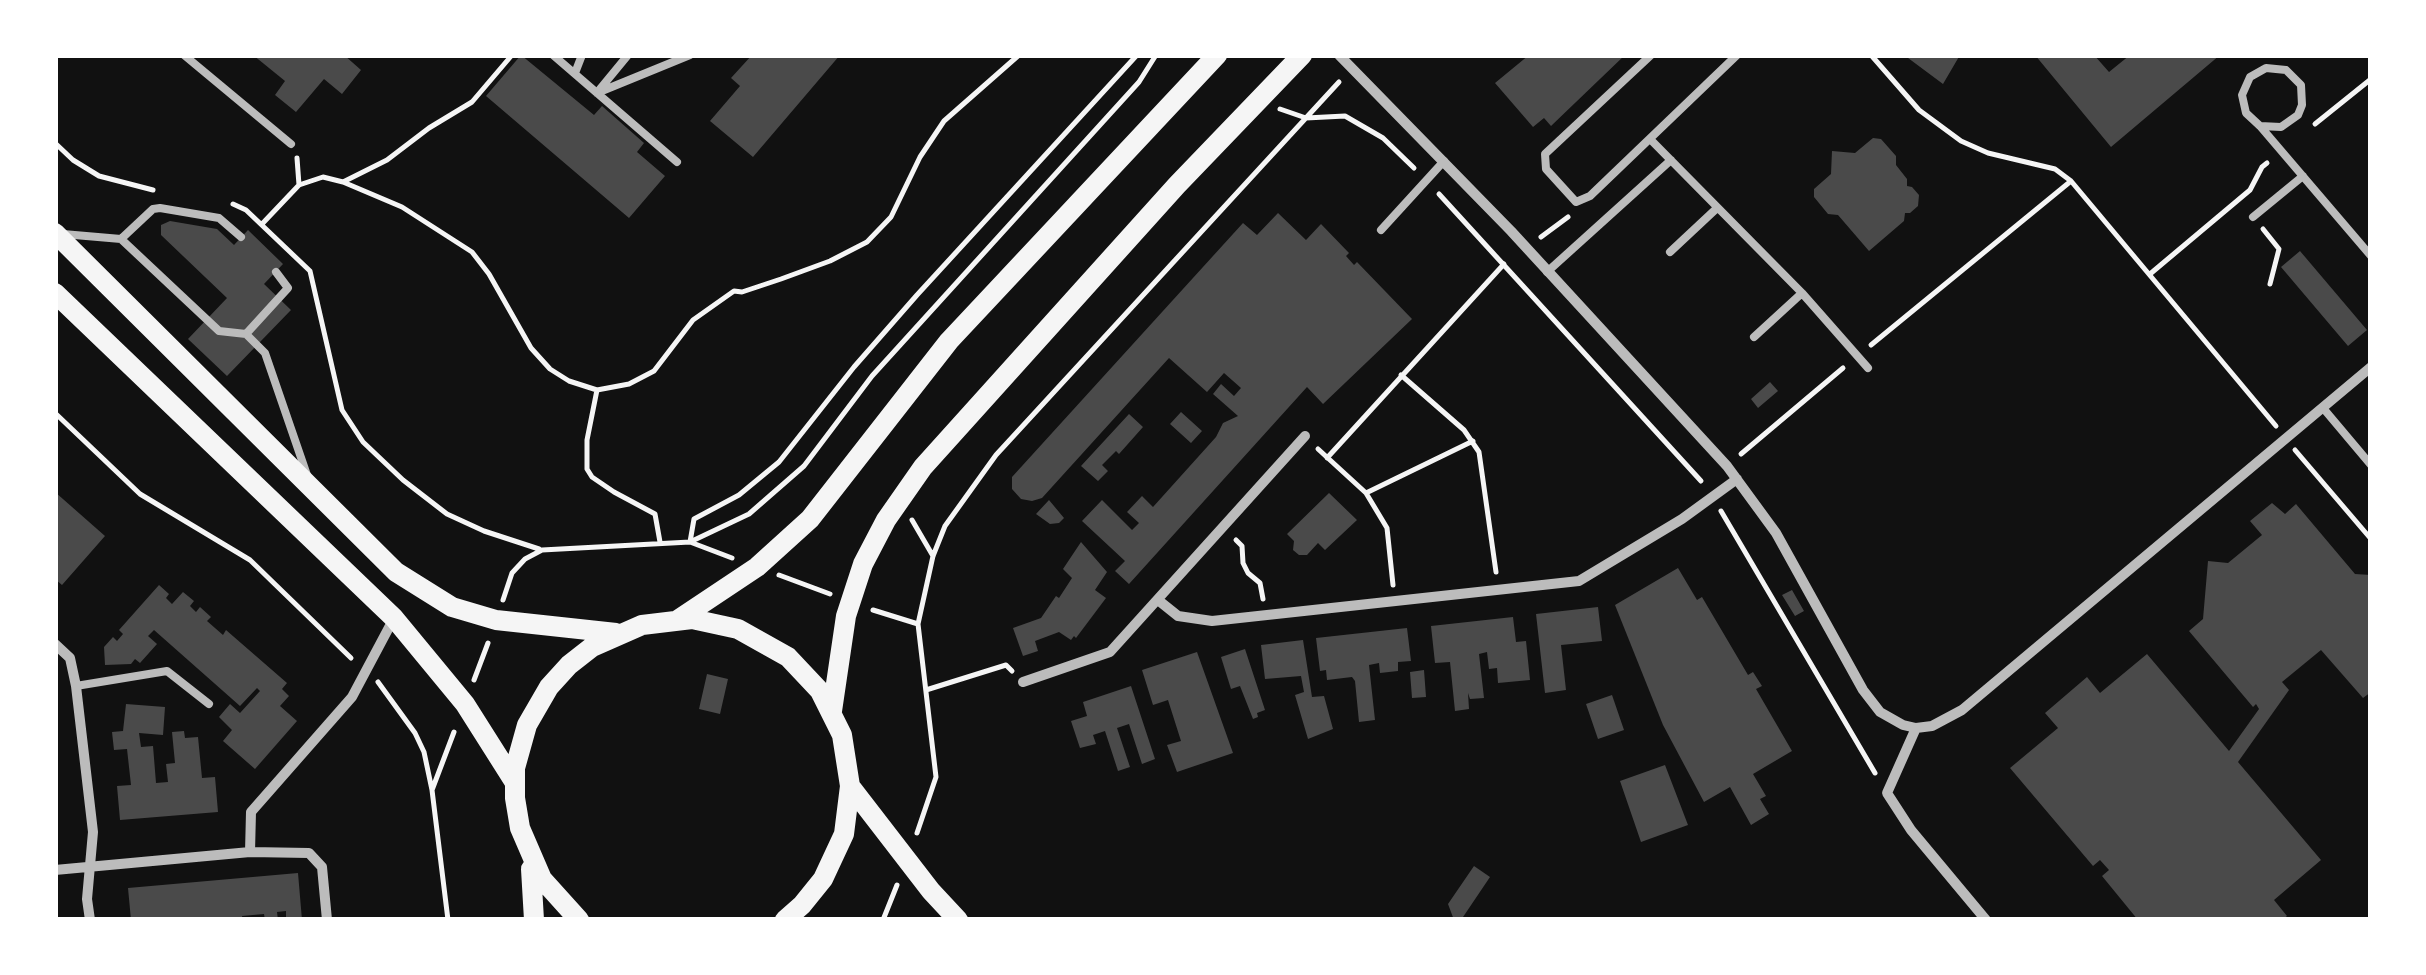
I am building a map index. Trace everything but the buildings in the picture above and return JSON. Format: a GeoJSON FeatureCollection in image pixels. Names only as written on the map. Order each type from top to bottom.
{"type":"FeatureCollection","features":[{"type":"Feature","properties":{"kind":"main road"},"geometry":{"type":"LineString","coordinates":[[679,620],[756,567],[810,520],[949,341],[1217,55]]}},
{"type":"Feature","properties":{"kind":"main road"},"geometry":{"type":"LineString","coordinates":[[832,711],[850,601],[863,564],[901,500],[966,417],[1252,104],[1302,55]]}},
{"type":"Feature","properties":{"kind":"main road"},"geometry":{"type":"LineString","coordinates":[[55,234],[396,572],[452,608],[510,624],[618,633]]}},
{"type":"Feature","properties":{"kind":"main road"},"geometry":{"type":"LineString","coordinates":[[55,293],[394,618],[465,704],[515,782]]}},
{"type":"Feature","properties":{"kind":"main road"},"geometry":{"type":"LineString","coordinates":[[579,920],[548,889],[530,856],[517,813],[515,782],[522,738],[541,699],[568,665],[618,633],[654,622],[679,620],[726,626],[769,644],[805,673],[832,711],[845,748],[850,786],[844,834],[831,865],[813,892],[785,920]]}},
{"type":"Feature","properties":{"kind":"main road"},"geometry":{"type":"LineString","coordinates":[[850,786],[958,920]]}},
{"type":"Feature","properties":{"kind":"main road"},"geometry":{"type":"LineString","coordinates":[[530,856],[534,920]]}},
{"type":"Feature","properties":{"kind":"street"},"geometry":{"type":"LineString","coordinates":[[1339,55],[1527,248],[1727,466],[1776,533],[1863,690],[1890,719],[1916,728],[1932,726],[1962,710],[2371,368]]}},
{"type":"Feature","properties":{"kind":"street"},"geometry":{"type":"LineString","coordinates":[[1023,682],[1110,652],[1305,436]]}},
{"type":"Feature","properties":{"kind":"street"},"geometry":{"type":"LineString","coordinates":[[1158,600],[1178,616],[1212,620],[1580,581],[1682,519],[1737,479]]}},
{"type":"Feature","properties":{"kind":"street"},"geometry":{"type":"LineString","coordinates":[[250,852],[252,812],[352,697],[394,618]]}},
{"type":"Feature","properties":{"kind":"street"},"geometry":{"type":"LineString","coordinates":[[55,644],[70,658],[76,686],[93,832],[87,899],[90,920]]}},
{"type":"Feature","properties":{"kind":"street"},"geometry":{"type":"LineString","coordinates":[[1916,728],[1888,793],[1929,853],[1986,920]]}},
{"type":"Feature","properties":{"kind":"street"},"geometry":{"type":"LineString","coordinates":[[55,870],[250,852],[309,853],[322,867],[327,920]]}},
{"type":"Feature","properties":{"kind":"lane"},"geometry":{"type":"LineString","coordinates":[[184,55],[291,144]]}},
{"type":"Feature","properties":{"kind":"lane"},"geometry":{"type":"LineString","coordinates":[[554,55],[677,162]]}},
{"type":"Feature","properties":{"kind":"lane"},"geometry":{"type":"LineString","coordinates":[[575,73],[582,55]]}},
{"type":"Feature","properties":{"kind":"lane"},"geometry":{"type":"LineString","coordinates":[[597,93],[628,55]]}},
{"type":"Feature","properties":{"kind":"lane"},"geometry":{"type":"LineString","coordinates":[[597,93],[690,55]]}},
{"type":"Feature","properties":{"kind":"lane"},"geometry":{"type":"LineString","coordinates":[[1651,55],[1545,154],[1546,169],[1576,202],[1590,196],[1737,55]]}},
{"type":"Feature","properties":{"kind":"lane"},"geometry":{"type":"LineString","coordinates":[[2260,126],[2281,127],[2298,115],[2302,106],[2300,85],[2286,70],[2266,68],[2244,85],[2242,104],[2246,114],[2371,256]]}},
{"type":"Feature","properties":{"kind":"lane"},"geometry":{"type":"LineString","coordinates":[[1650,138],[1802,293],[1868,368]]}},
{"type":"Feature","properties":{"kind":"lane"},"geometry":{"type":"LineString","coordinates":[[1548,272],[1671,160]]}},
{"type":"Feature","properties":{"kind":"lane"},"geometry":{"type":"LineString","coordinates":[[1381,230],[1444,161]]}},
{"type":"Feature","properties":{"kind":"lane"},"geometry":{"type":"LineString","coordinates":[[2253,217],[2303,176]]}},
{"type":"Feature","properties":{"kind":"lane"},"geometry":{"type":"LineString","coordinates":[[121,239],[160,208],[218,218],[241,237]]}},
{"type":"Feature","properties":{"kind":"lane"},"geometry":{"type":"LineString","coordinates":[[1670,252],[1716,209]]}},
{"type":"Feature","properties":{"kind":"lane"},"geometry":{"type":"LineString","coordinates":[[55,234],[121,239],[219,332],[246,334],[265,353],[312,489]]}},
{"type":"Feature","properties":{"kind":"lane"},"geometry":{"type":"LineString","coordinates":[[246,334],[288,288],[276,272]]}},
{"type":"Feature","properties":{"kind":"lane"},"geometry":{"type":"LineString","coordinates":[[1754,337],[1802,293]]}},
{"type":"Feature","properties":{"kind":"lane"},"geometry":{"type":"LineString","coordinates":[[2323,408],[2371,465]]}},
{"type":"Feature","properties":{"kind":"lane"},"geometry":{"type":"LineString","coordinates":[[76,686],[167,671],[209,704]]}},
{"type":"Feature","properties":{"kind":"path"},"geometry":{"type":"LineString","coordinates":[[343,182],[387,160],[472,102],[512,55]]}},
{"type":"Feature","properties":{"kind":"path"},"geometry":{"type":"LineString","coordinates":[[262,224],[299,185],[323,177],[402,206],[472,252],[489,274],[530,348],[550,369],[570,382],[597,390],[630,384],[654,371],[693,320],[734,290],[742,292],[782,279],[867,242],[891,217],[920,156],[944,121],[1019,55]]}},
{"type":"Feature","properties":{"kind":"path"},"geometry":{"type":"LineString","coordinates":[[1137,55],[904,309],[779,462],[739,495],[694,520],[690,542],[750,514],[804,466],[872,376],[1139,82],[1156,55]]}},
{"type":"Feature","properties":{"kind":"path"},"geometry":{"type":"LineString","coordinates":[[1871,55],[1919,110],[1961,140],[1988,153],[2056,169],[2071,181],[2371,539]]}},
{"type":"Feature","properties":{"kind":"path"},"geometry":{"type":"LineString","coordinates":[[883,920],[936,777],[918,624],[933,556],[946,526],[980,474],[1352,69]]}},
{"type":"Feature","properties":{"kind":"path"},"geometry":{"type":"LineString","coordinates":[[2150,274],[2250,190],[2262,167],[2371,79]]}},
{"type":"Feature","properties":{"kind":"path"},"geometry":{"type":"LineString","coordinates":[[1306,118],[1345,116],[1362,123],[1426,180],[1712,496],[1888,793]]}},
{"type":"Feature","properties":{"kind":"path"},"geometry":{"type":"LineString","coordinates":[[55,143],[73,160],[100,176],[170,193]]}},
{"type":"Feature","properties":{"kind":"path"},"geometry":{"type":"LineString","coordinates":[[291,144],[298,162],[299,185]]}},
{"type":"Feature","properties":{"kind":"path"},"geometry":{"type":"LineString","coordinates":[[1727,466],[2071,181]]}},
{"type":"Feature","properties":{"kind":"path"},"geometry":{"type":"LineString","coordinates":[[2238,200],[2279,249],[2270,284]]}},
{"type":"Feature","properties":{"kind":"path"},"geometry":{"type":"LineString","coordinates":[[218,201],[240,206],[313,276],[337,394],[362,442],[448,514],[484,532],[542,550]]}},
{"type":"Feature","properties":{"kind":"path"},"geometry":{"type":"LineString","coordinates":[[1327,458],[1504,264],[1568,217],[1576,202]]}},
{"type":"Feature","properties":{"kind":"path"},"geometry":{"type":"LineString","coordinates":[[1401,375],[1464,430],[1483,462],[1498,590]]}},
{"type":"Feature","properties":{"kind":"path"},"geometry":{"type":"LineString","coordinates":[[597,390],[587,440],[587,468],[592,477],[614,492],[655,514],[660,543]]}},
{"type":"Feature","properties":{"kind":"path"},"geometry":{"type":"LineString","coordinates":[[55,413],[140,494],[250,560],[367,673],[395,701],[415,733],[424,752],[432,790]]}},
{"type":"Feature","properties":{"kind":"path"},"geometry":{"type":"LineString","coordinates":[[1305,436],[1366,493],[1387,528],[1394,601]]}},
{"type":"Feature","properties":{"kind":"path"},"geometry":{"type":"LineString","coordinates":[[1366,493],[1473,442]]}},
{"type":"Feature","properties":{"kind":"path"},"geometry":{"type":"LineString","coordinates":[[901,500],[933,556]]}},
{"type":"Feature","properties":{"kind":"path"},"geometry":{"type":"LineString","coordinates":[[1223,528],[1242,546],[1248,573],[1260,583],[1265,615]]}},
{"type":"Feature","properties":{"kind":"path"},"geometry":{"type":"LineString","coordinates":[[926,690],[1006,665],[1023,682]]}}]}
